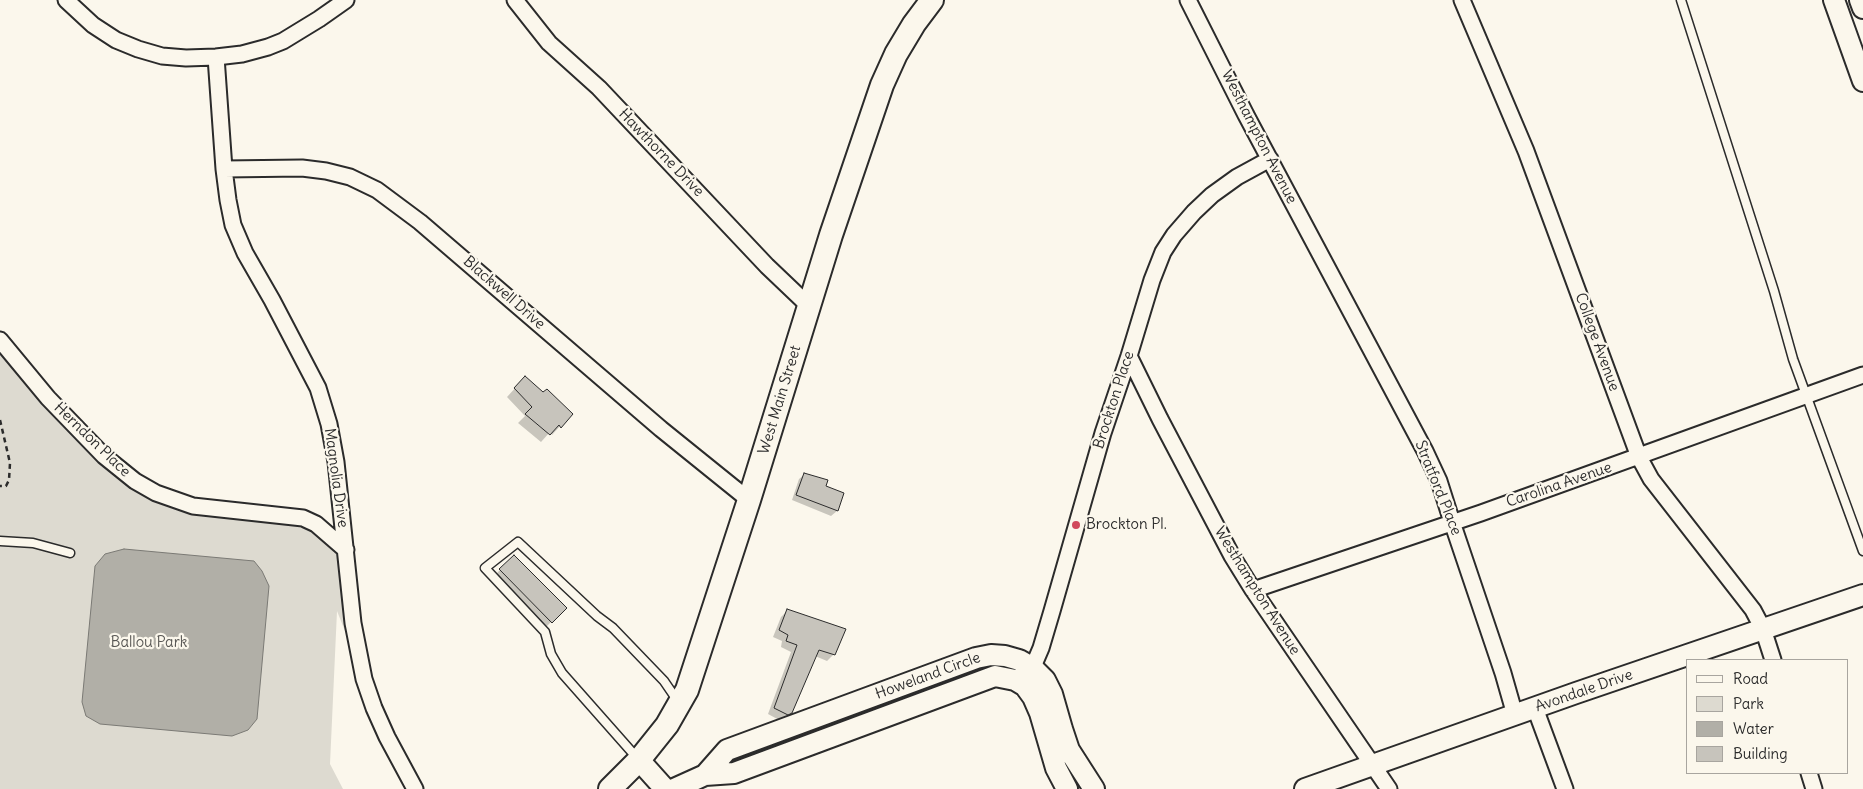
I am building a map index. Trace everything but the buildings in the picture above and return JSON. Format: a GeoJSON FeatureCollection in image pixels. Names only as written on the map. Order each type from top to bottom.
{"type":"FeatureCollection","features":[{"type":"Feature","properties":{"kind":"main road","name":"West Main Street"},"geometry":{"type":"LineString","coordinates":[[610,789],[639,760],[667,725],[680,704],[696,662],[749,500],[882,85],[901,46],[914,24],[932,0]]}},
{"type":"Feature","properties":{"kind":"street"},"geometry":{"type":"LineString","coordinates":[[66,0],[93,25],[116,40],[162,56],[186,58],[242,54],[283,41],[346,0]]}},
{"type":"Feature","properties":{"kind":"street","name":"Hawthorne Drive"},"geometry":{"type":"LineString","coordinates":[[515,0],[549,43],[599,88],[767,266],[810,306]]}},
{"type":"Feature","properties":{"kind":"street","name":"Westhampton Avenue"},"geometry":{"type":"LineString","coordinates":[[1188,0],[1331,274]]}},
{"type":"Feature","properties":{"kind":"street","name":"College Avenue"},"geometry":{"type":"LineString","coordinates":[[1462,0],[1526,151],[1639,457],[1651,479],[1753,610],[1763,628],[1773,659]]}},
{"type":"Feature","properties":{"kind":"street"},"geometry":{"type":"LineString","coordinates":[[1834,0],[1863,81]]}},
{"type":"Feature","properties":{"kind":"street"},"geometry":{"type":"LineString","coordinates":[[1860,0],[1863,8]]}},
{"type":"Feature","properties":{"kind":"street","name":"Magnolia Drive"},"geometry":{"type":"LineString","coordinates":[[216,57],[224,169],[233,225],[245,254],[272,300],[318,388],[329,424],[336,462],[353,624],[364,679],[374,708],[387,736],[416,789]]}},
{"type":"Feature","properties":{"kind":"street","name":"Brockton Place"},"geometry":{"type":"LineString","coordinates":[[1025,686],[1052,612],[1103,434],[1152,280],[1163,252],[1174,235],[1212,195],[1237,177],[1270,159]]}},
{"type":"Feature","properties":{"kind":"street","name":"Blackwell Drive"},"geometry":{"type":"LineString","coordinates":[[224,169],[292,168],[326,171],[350,177],[377,190],[420,222],[661,429],[749,500]]}},
{"type":"Feature","properties":{"kind":"street","name":"Stratford Place"},"geometry":{"type":"LineString","coordinates":[[1331,274],[1439,481],[1503,673],[1515,715]]}},
{"type":"Feature","properties":{"kind":"street","name":"Herndon Place"},"geometry":{"type":"LineString","coordinates":[[0,340],[54,404],[104,456],[135,481],[156,493],[194,506],[303,518],[316,524],[346,550]]}},
{"type":"Feature","properties":{"kind":"street","name":"Westhampton Avenue"},"geometry":{"type":"LineString","coordinates":[[1129,356],[1232,556],[1253,590],[1389,789]]}},
{"type":"Feature","properties":{"kind":"street","name":"Carolina Avenue"},"geometry":{"type":"LineString","coordinates":[[1253,590],[1639,457],[1863,375]]}},
{"type":"Feature","properties":{"kind":"street","name":"Avondale Drive"},"geometry":{"type":"LineString","coordinates":[[1305,789],[1763,628],[1863,595]]}},
{"type":"Feature","properties":{"kind":"street","name":"Howeland Circle"},"geometry":{"type":"LineString","coordinates":[[704,776],[727,750],[976,658],[991,655],[1005,656],[1033,668],[1045,680],[1052,694],[1069,750],[1094,789]]}},
{"type":"Feature","properties":{"kind":"street","name":"Howeland Circle"},"geometry":{"type":"LineString","coordinates":[[674,789],[704,776],[734,773],[996,676],[1015,680],[1025,686]]}},
{"type":"Feature","properties":{"kind":"street"},"geometry":{"type":"LineString","coordinates":[[1025,686],[1040,713],[1052,756],[1061,780],[1067,789]]}},
{"type":"Feature","properties":{"kind":"street"},"geometry":{"type":"LineString","coordinates":[[849,705],[858,726]]}},
{"type":"Feature","properties":{"kind":"street"},"geometry":{"type":"LineString","coordinates":[[1535,708],[1565,789]]}},
{"type":"Feature","properties":{"kind":"street"},"geometry":{"type":"LineString","coordinates":[[639,760],[665,789]]}},
{"type":"Feature","properties":{"kind":"street"},"geometry":{"type":"LineString","coordinates":[[1809,774],[1814,789]]}},
{"type":"Feature","properties":{"kind":"lane"},"geometry":{"type":"LineString","coordinates":[[1681,0],[1774,291],[1793,359],[1863,551]]}},
{"type":"Feature","properties":{"kind":"lane"},"geometry":{"type":"LineString","coordinates":[[0,542],[34,543],[70,553]]}},
{"type":"Feature","properties":{"kind":"lane"},"geometry":{"type":"LineString","coordinates":[[639,760],[562,673],[552,654],[546,632],[486,568],[518,542],[597,616],[613,628],[664,681],[680,704]]}},
{"type":"Feature","properties":{"kind":"path"},"geometry":{"type":"LineString","coordinates":[[0,420],[10,463],[10,480],[6,486],[0,486]]}},
{"type":"Feature","properties":{"kind":"green space","name":"Ballou Park"},"geometry":{"type":"Polygon","coordinates":[[[0,339],[115,466],[170,499],[316,524],[346,550],[353,623],[387,737],[337,611],[330,764],[343,789],[0,789],[0,339]]]}},
{"type":"Feature","properties":{"kind":"water"},"geometry":{"type":"Polygon","coordinates":[[[124,549],[254,561],[262,571],[269,586],[257,719],[248,730],[232,736],[100,724],[86,716],[82,702],[95,566],[105,554],[124,549]]]}},
{"type":"Feature","properties":{"kind":"place","name":"Brockton Pl."},"geometry":{"type":"Point","coordinates":[1076,525]}}]}
